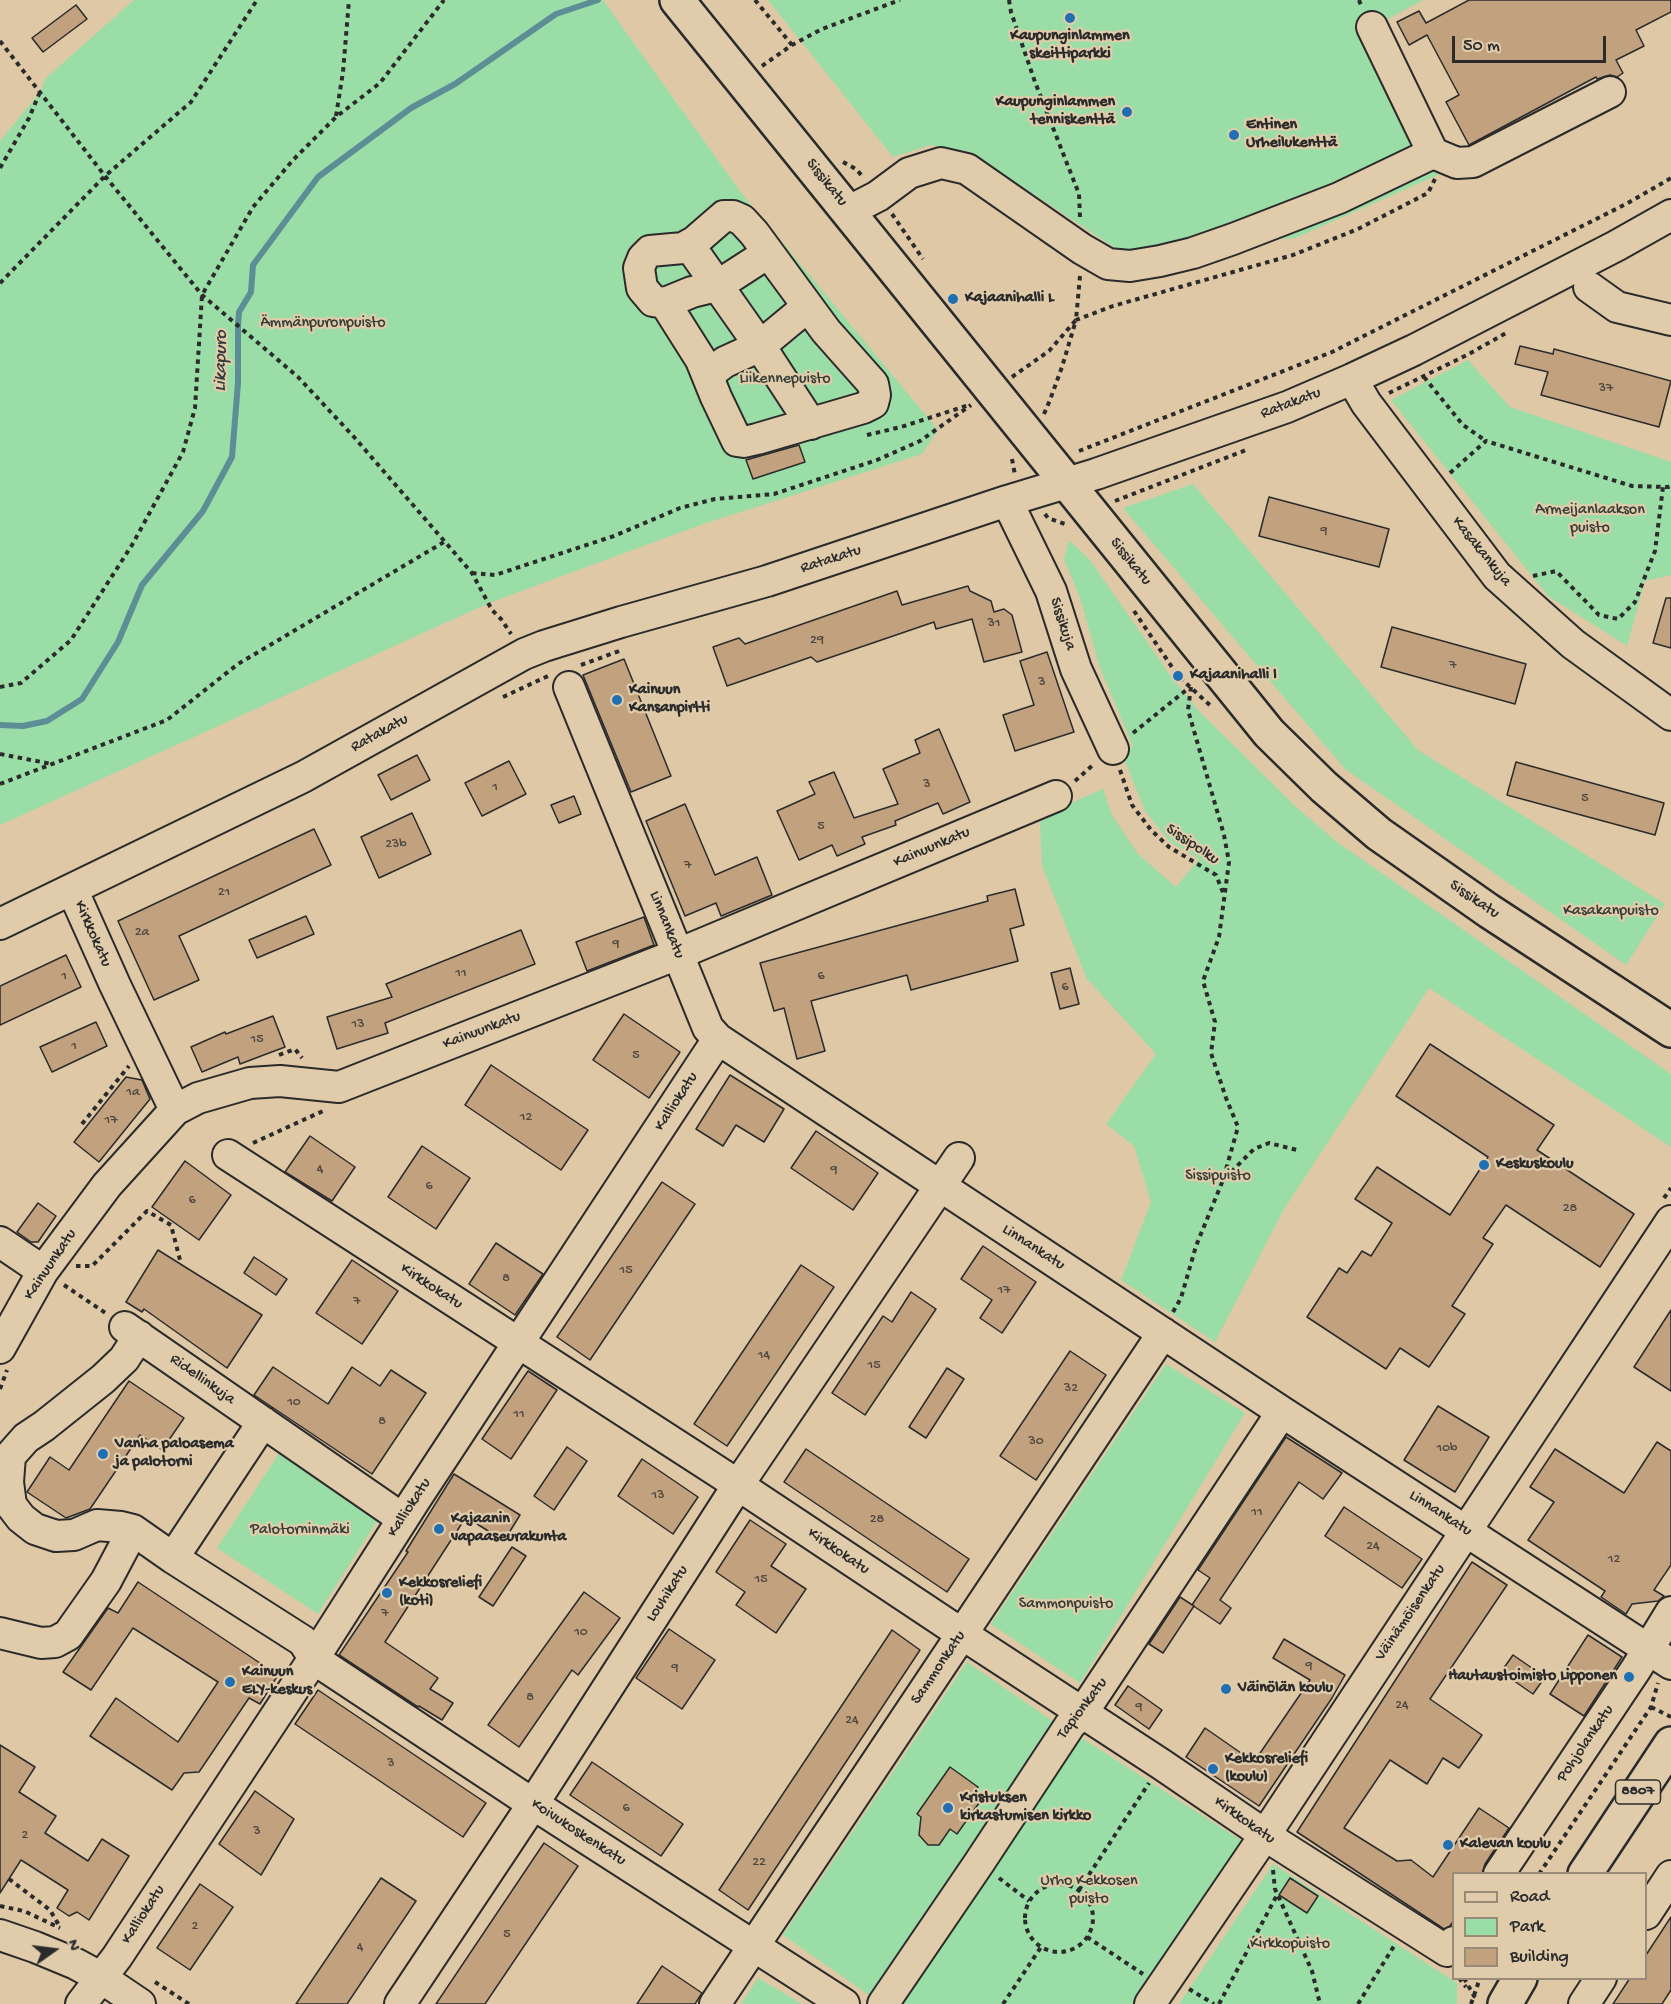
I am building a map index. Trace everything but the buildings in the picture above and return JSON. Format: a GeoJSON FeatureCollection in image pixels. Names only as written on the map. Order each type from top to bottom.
{"type":"FeatureCollection","features":[{"type":"Feature","properties":{"kind":"main road","name":"Sissikatu"},"geometry":{"type":"LineString","coordinates":[[677,0],[1269,733],[1324,787],[1378,834],[1488,911],[1671,1030]]}},
{"type":"Feature","properties":{"kind":"main road","name":"8807"},"geometry":{"type":"LineString","coordinates":[[1586,1872],[1671,1744]]}},
{"type":"Feature","properties":{"kind":"street"},"geometry":{"type":"LineString","coordinates":[[1372,27],[1433,153],[1457,163],[1473,162],[1610,92]]}},
{"type":"Feature","properties":{"kind":"street"},"geometry":{"type":"LineString","coordinates":[[849,211],[878,196],[909,173],[941,163],[967,168],[1108,264],[1131,266],[1193,253],[1233,239],[1339,198],[1433,153]]}},
{"type":"Feature","properties":{"kind":"street","name":"Ratakatu"},"geometry":{"type":"LineString","coordinates":[[0,924],[303,777],[524,654],[621,622],[1011,511],[1065,483],[1087,462],[1287,407],[1414,350],[1616,246],[1671,215]]}},
{"type":"Feature","properties":{"kind":"street"},"geometry":{"type":"LineString","coordinates":[[665,303],[701,360],[737,441],[744,442],[811,424],[873,403],[876,395],[873,384],[826,331],[754,233],[742,220],[733,216],[724,216],[689,245],[673,250],[650,251],[643,258],[639,268],[642,288],[653,301],[665,303],[692,292],[717,286],[768,254]]}},
{"type":"Feature","properties":{"kind":"street"},"geometry":{"type":"LineString","coordinates":[[689,245],[811,424]]}},
{"type":"Feature","properties":{"kind":"street"},"geometry":{"type":"LineString","coordinates":[[1589,287],[1617,307],[1671,320]]}},
{"type":"Feature","properties":{"kind":"street"},"geometry":{"type":"LineString","coordinates":[[710,381],[713,371],[725,362],[760,346],[807,307]]}},
{"type":"Feature","properties":{"kind":"street","name":"Kasakankuja"},"geometry":{"type":"LineString","coordinates":[[1352,379],[1366,404],[1497,576],[1573,645],[1671,715]]}},
{"type":"Feature","properties":{"kind":"street","name":"Sissikuja"},"geometry":{"type":"LineString","coordinates":[[1011,511],[1051,591],[1076,669],[1113,749]]}},
{"type":"Feature","properties":{"kind":"street","name":"Linnankatu"},"geometry":{"type":"LineString","coordinates":[[566,676],[708,1028],[718,1039],[939,1186],[1167,1324],[1282,1412],[1466,1531],[1661,1662]]}},
{"type":"Feature","properties":{"kind":"street","name":"Kainuunkatu"},"geometry":{"type":"LineString","coordinates":[[0,1348],[56,1269],[107,1185],[175,1110],[198,1098],[250,1083],[280,1081],[339,1087],[678,954],[1056,796]]}},
{"type":"Feature","properties":{"kind":"street","name":"Kirkkokatu"},"geometry":{"type":"LineString","coordinates":[[72,889],[175,1110]]}},
{"type":"Feature","properties":{"kind":"street","name":"Kalliokatu"},"geometry":{"type":"LineString","coordinates":[[81,2004],[117,1957],[718,1039]]}},
{"type":"Feature","properties":{"kind":"street","name":"Kirkkokatu"},"geometry":{"type":"LineString","coordinates":[[228,1155],[738,1485],[1265,1835],[1450,1946]]}},
{"type":"Feature","properties":{"kind":"street","name":"Louhikatu"},"geometry":{"type":"LineString","coordinates":[[400,2004],[533,1804],[738,1485],[959,1158]]}},
{"type":"Feature","properties":{"kind":"street","name":"Väinämöisenkatu"},"geometry":{"type":"LineString","coordinates":[[1156,1995],[1265,1835],[1671,1221]]}},
{"type":"Feature","properties":{"kind":"street"},"geometry":{"type":"LineString","coordinates":[[0,1242],[56,1269]]}},
{"type":"Feature","properties":{"kind":"street","name":"Sammonkatu"},"geometry":{"type":"LineString","coordinates":[[715,2004],[1167,1324]]}},
{"type":"Feature","properties":{"kind":"street"},"geometry":{"type":"LineString","coordinates":[[0,1633],[40,1643],[55,1642],[68,1635],[106,1581],[133,1530],[112,1525],[98,1525],[74,1534],[56,1536],[35,1529],[21,1518],[11,1505],[8,1482],[10,1456],[26,1438],[103,1379],[124,1359],[132,1332]]}},
{"type":"Feature","properties":{"kind":"street","name":"Ridellinkuja"},"geometry":{"type":"LineString","coordinates":[[132,1332],[403,1519]]}},
{"type":"Feature","properties":{"kind":"street","name":"Tapionkatu"},"geometry":{"type":"LineString","coordinates":[[883,2004],[1070,1725],[1083,1712],[1282,1412]]}},
{"type":"Feature","properties":{"kind":"street"},"geometry":{"type":"LineString","coordinates":[[173,1558],[263,1422]]}},
{"type":"Feature","properties":{"kind":"street","name":"Koivukoskenkatu"},"geometry":{"type":"LineString","coordinates":[[133,1530],[303,1641],[314,1658],[533,1804],[844,2004]]}},
{"type":"Feature","properties":{"kind":"street","name":"Pohjolankatu"},"geometry":{"type":"LineString","coordinates":[[1500,1872],[1629,1679],[1661,1662],[1671,1612]]}},
{"type":"Feature","properties":{"kind":"street"},"geometry":{"type":"LineString","coordinates":[[1647,1912],[1671,1876]]}},
{"type":"Feature","properties":{"kind":"street"},"geometry":{"type":"LineString","coordinates":[[0,1935],[35,1947],[100,1977],[140,2004]]}},
{"type":"Feature","properties":{"kind":"street"},"geometry":{"type":"LineString","coordinates":[[1584,2004],[1600,1980]]}},
{"type":"Feature","properties":{"kind":"path"},"geometry":{"type":"LineString","coordinates":[[0,283],[105,176],[191,102],[257,0]]}},
{"type":"Feature","properties":{"kind":"path"},"geometry":{"type":"LineString","coordinates":[[336,117],[350,0]]}},
{"type":"Feature","properties":{"kind":"path"},"geometry":{"type":"LineString","coordinates":[[0,687],[21,682],[71,640],[132,545],[183,452],[195,408],[202,295],[253,207],[293,160],[336,117],[380,83],[444,0]]}},
{"type":"Feature","properties":{"kind":"path"},"geometry":{"type":"LineString","coordinates":[[755,0],[792,45]]}},
{"type":"Feature","properties":{"kind":"path"},"geometry":{"type":"LineString","coordinates":[[757,70],[792,45],[822,29],[900,0]]}},
{"type":"Feature","properties":{"kind":"path"},"geometry":{"type":"LineString","coordinates":[[0,41],[105,176],[202,295],[298,377],[354,437],[472,573],[492,610],[501,619]]}},
{"type":"Feature","properties":{"kind":"path"},"geometry":{"type":"LineString","coordinates":[[0,168],[30,118],[40,92]]}},
{"type":"Feature","properties":{"kind":"path"},"geometry":{"type":"LineString","coordinates":[[1041,420],[1054,389],[1076,320],[1113,306],[1293,255],[1358,229],[1428,193],[1436,178],[1433,153]]}},
{"type":"Feature","properties":{"kind":"path"},"geometry":{"type":"LineString","coordinates":[[840,160],[856,169],[899,222],[927,265]]}},
{"type":"Feature","properties":{"kind":"path"},"geometry":{"type":"LineString","coordinates":[[1087,462],[1332,352],[1605,215],[1671,178]]}},
{"type":"Feature","properties":{"kind":"path"},"geometry":{"type":"LineString","coordinates":[[1424,377],[1463,425],[1486,441],[1632,486],[1671,486]]}},
{"type":"Feature","properties":{"kind":"path"},"geometry":{"type":"LineString","coordinates":[[1010,378],[1016,386]]}},
{"type":"Feature","properties":{"kind":"path"},"geometry":{"type":"LineString","coordinates":[[472,573],[495,575],[614,536],[680,508],[715,500],[774,494],[877,460],[920,441],[973,404],[901,427],[856,437]]}},
{"type":"Feature","properties":{"kind":"path"},"geometry":{"type":"LineString","coordinates":[[1445,477],[1486,441]]}},
{"type":"Feature","properties":{"kind":"path"},"geometry":{"type":"LineString","coordinates":[[1069,449],[1087,462],[1115,501],[1111,508]]}},
{"type":"Feature","properties":{"kind":"path"},"geometry":{"type":"LineString","coordinates":[[1533,577],[1557,571],[1599,615],[1618,619],[1635,602],[1655,551],[1663,487]]}},
{"type":"Feature","properties":{"kind":"path"},"geometry":{"type":"LineString","coordinates":[[1011,511],[1048,518]]}},
{"type":"Feature","properties":{"kind":"path"},"geometry":{"type":"LineString","coordinates":[[0,784],[167,720],[238,664],[444,543]]}},
{"type":"Feature","properties":{"kind":"path"},"geometry":{"type":"LineString","coordinates":[[495,701],[538,680],[566,676],[626,649]]}},
{"type":"Feature","properties":{"kind":"path"},"geometry":{"type":"LineString","coordinates":[[1056,796],[1191,687],[1188,710],[1224,835],[1229,862],[1219,937],[1203,981],[1215,1022],[1211,1053],[1238,1127],[1223,1180],[1196,1246],[1181,1298],[1167,1324]]}},
{"type":"Feature","properties":{"kind":"path","name":"Sissipolku"},"geometry":{"type":"LineString","coordinates":[[1113,749],[1132,805],[1150,830],[1169,847],[1216,875],[1225,897]]}},
{"type":"Feature","properties":{"kind":"path"},"geometry":{"type":"LineString","coordinates":[[0,754],[53,765]]}},
{"type":"Feature","properties":{"kind":"path"},"geometry":{"type":"LineString","coordinates":[[82,1124],[131,1065]]}},
{"type":"Feature","properties":{"kind":"path"},"geometry":{"type":"LineString","coordinates":[[228,1155],[328,1108]]}},
{"type":"Feature","properties":{"kind":"path"},"geometry":{"type":"LineString","coordinates":[[1223,1180],[1254,1149],[1269,1143],[1297,1150]]}},
{"type":"Feature","properties":{"kind":"path"},"geometry":{"type":"LineString","coordinates":[[56,1269],[92,1266],[147,1210],[171,1225],[180,1260]]}},
{"type":"Feature","properties":{"kind":"path"},"geometry":{"type":"LineString","coordinates":[[56,1269],[132,1332]]}},
{"type":"Feature","properties":{"kind":"path"},"geometry":{"type":"LineString","coordinates":[[1540,1872],[1651,1707],[1658,1684],[1661,1662]]}},
{"type":"Feature","properties":{"kind":"path"},"geometry":{"type":"LineString","coordinates":[[1651,1707],[1671,1717]]}},
{"type":"Feature","properties":{"kind":"path"},"geometry":{"type":"LineString","coordinates":[[1079,1890],[1152,1777]]}},
{"type":"Feature","properties":{"kind":"path"},"geometry":{"type":"LineString","coordinates":[[979,1863],[1029,1901]]}},
{"type":"Feature","properties":{"kind":"path"},"geometry":{"type":"LineString","coordinates":[[1273,1868],[1277,1894],[1312,1971],[1320,2004]]}},
{"type":"Feature","properties":{"kind":"path"},"geometry":{"type":"LineString","coordinates":[[9,1879],[50,1910],[60,1928]]}},
{"type":"Feature","properties":{"kind":"path"},"geometry":{"type":"LineString","coordinates":[[1059,1884],[1069,1885],[1079,1890],[1091,1907],[1093,1918],[1087,1937],[1080,1945],[1071,1950],[1051,1951],[1032,1940],[1024,1919],[1029,1901],[1039,1890],[1048,1885],[1059,1884]]}},
{"type":"Feature","properties":{"kind":"path"},"geometry":{"type":"LineString","coordinates":[[1219,2004],[1277,1894]]}},
{"type":"Feature","properties":{"kind":"path"},"geometry":{"type":"LineString","coordinates":[[1087,1937],[1156,1995]]}},
{"type":"Feature","properties":{"kind":"path"},"geometry":{"type":"LineString","coordinates":[[1358,2004],[1398,1940]]}},
{"type":"Feature","properties":{"kind":"path"},"geometry":{"type":"LineString","coordinates":[[1003,2004],[1041,1947]]}},
{"type":"Feature","properties":{"kind":"path"},"geometry":{"type":"LineString","coordinates":[[1462,1980],[1474,1996]]}},
{"type":"Feature","properties":{"kind":"path"},"geometry":{"type":"LineString","coordinates":[[1471,2004],[1479,1980]]}},
{"type":"Feature","properties":{"kind":"path"},"geometry":{"type":"LineString","coordinates":[[1474,1996],[1509,1997]]}},
{"type":"Feature","properties":{"kind":"green space","name":"Ämmänpuronpuisto"},"geometry":{"type":"Polygon","coordinates":[[[134,0],[603,0],[742,194],[938,430],[922,454],[703,524],[489,603],[0,825],[0,141],[40,92],[46,78],[134,0]]]}},
{"type":"Feature","properties":{"kind":"green space"},"geometry":{"type":"Polygon","coordinates":[[[768,0],[1423,0],[1373,27],[1449,170],[1295,238],[1121,252],[970,152],[931,145],[893,157],[768,0]]]}},
{"type":"Feature","properties":{"kind":"green space","name":"Armeijanlaakson puisto"},"geometry":{"type":"Polygon","coordinates":[[[1468,360],[1510,407],[1671,462],[1671,575],[1645,581],[1627,646],[1548,596],[1391,400],[1468,360]]]}},
{"type":"Feature","properties":{"kind":"green space","name":"Kasakanpuisto"},"geometry":{"type":"Polygon","coordinates":[[[1193,484],[1418,750],[1665,904],[1626,965],[1345,769],[1123,508],[1193,484]]]}},
{"type":"Feature","properties":{"kind":"green space","name":"Sissipuisto"},"geometry":{"type":"Polygon","coordinates":[[[1069,540],[1090,560],[1170,675],[1198,710],[1294,805],[1337,842],[1671,1074],[1671,1147],[1429,988],[1284,1209],[1215,1342],[1121,1280],[1151,1202],[1134,1146],[1106,1124],[1156,1054],[1087,979],[1042,866],[1040,822],[1073,802],[1103,789],[1112,815],[1138,854],[1176,887],[1199,859],[1169,841],[1145,811],[1123,756],[1133,746],[1100,668],[1080,598],[1064,559],[1069,540]]]}},
{"type":"Feature","properties":{"kind":"green space","name":"Sammonpuisto"},"geometry":{"type":"Polygon","coordinates":[[[1166,1364],[1245,1413],[1080,1683],[991,1624],[1166,1364]]]}},
{"type":"Feature","properties":{"kind":"green space","name":"Palotorninmäki"},"geometry":{"type":"Polygon","coordinates":[[[284,1446],[382,1513],[318,1614],[217,1548],[284,1446]]]}},
{"type":"Feature","properties":{"kind":"green space"},"geometry":{"type":"Polygon","coordinates":[[[967,1662],[1060,1726],[876,2000],[783,1935],[967,1662]]]}},
{"type":"Feature","properties":{"kind":"green space","name":"Urho Kekkosen puisto"},"geometry":{"type":"Polygon","coordinates":[[[1077,1735],[1242,1841],[1132,2004],[893,2004],[1077,1735]]]}},
{"type":"Feature","properties":{"kind":"green space","name":"Kirkkopuisto"},"geometry":{"type":"Polygon","coordinates":[[[1273,1864],[1457,1983],[1457,2004],[1179,2004],[1273,1864]]]}},
{"type":"Feature","properties":{"kind":"green space"},"geometry":{"type":"Polygon","coordinates":[[[758,1978],[802,2004],[741,2004],[758,1978]]]}},
{"type":"Feature","properties":{"kind":"waterway","name":"Likapuro"},"geometry":{"type":"LineString","coordinates":[[0,725],[23,726],[47,721],[82,699],[118,642],[142,585],[203,511],[232,457],[238,383],[239,312],[251,292],[253,265],[318,177],[411,108],[455,84],[556,14],[598,0]]}},
{"type":"Feature","properties":{"kind":"place","name":"Kaupunginlammen skeittiparkki"},"geometry":{"type":"Point","coordinates":[1070,18]}},
{"type":"Feature","properties":{"kind":"place","name":"Kaupunginlammen tenniskenttä"},"geometry":{"type":"Point","coordinates":[1127,112]}},
{"type":"Feature","properties":{"kind":"place","name":"Entinen Urheilukenttä"},"geometry":{"type":"Point","coordinates":[1234,135]}},
{"type":"Feature","properties":{"kind":"place","name":"Kajaanihalli L"},"geometry":{"type":"Point","coordinates":[953,299]}},
{"type":"Feature","properties":{"kind":"place","name":"Kajaanihalli I"},"geometry":{"type":"Point","coordinates":[1178,676]}},
{"type":"Feature","properties":{"kind":"place","name":"Kainuun Kansanpirtti"},"geometry":{"type":"Point","coordinates":[617,700]}},
{"type":"Feature","properties":{"kind":"place","name":"Keskuskoulu"},"geometry":{"type":"Point","coordinates":[1484,1165]}},
{"type":"Feature","properties":{"kind":"place","name":"Vanha paloasema ja palotorni"},"geometry":{"type":"Point","coordinates":[103,1454]}},
{"type":"Feature","properties":{"kind":"place","name":"Kajaanin vapaaseurakunta"},"geometry":{"type":"Point","coordinates":[439,1529]}},
{"type":"Feature","properties":{"kind":"place","name":"Kekkosreliefi (koti)"},"geometry":{"type":"Point","coordinates":[387,1593]}},
{"type":"Feature","properties":{"kind":"place","name":"Hautaustoimisto Lipponen"},"geometry":{"type":"Point","coordinates":[1629,1677]}},
{"type":"Feature","properties":{"kind":"place","name":"Kainuun ELY-keskus"},"geometry":{"type":"Point","coordinates":[230,1682]}},
{"type":"Feature","properties":{"kind":"place","name":"Väinölän koulu"},"geometry":{"type":"Point","coordinates":[1226,1689]}},
{"type":"Feature","properties":{"kind":"place","name":"Kekkosreliefi (koulu)"},"geometry":{"type":"Point","coordinates":[1213,1769]}},
{"type":"Feature","properties":{"kind":"place","name":"Kristuksen kirkastumisen kirkko"},"geometry":{"type":"Point","coordinates":[948,1808]}},
{"type":"Feature","properties":{"kind":"place","name":"Kalevan koulu"},"geometry":{"type":"Point","coordinates":[1448,1845]}},
{"type":"Feature","properties":{"kind":"park label","name":"Liikennepuisto"},"geometry":{"type":"Point","coordinates":[785,380]}}]}
